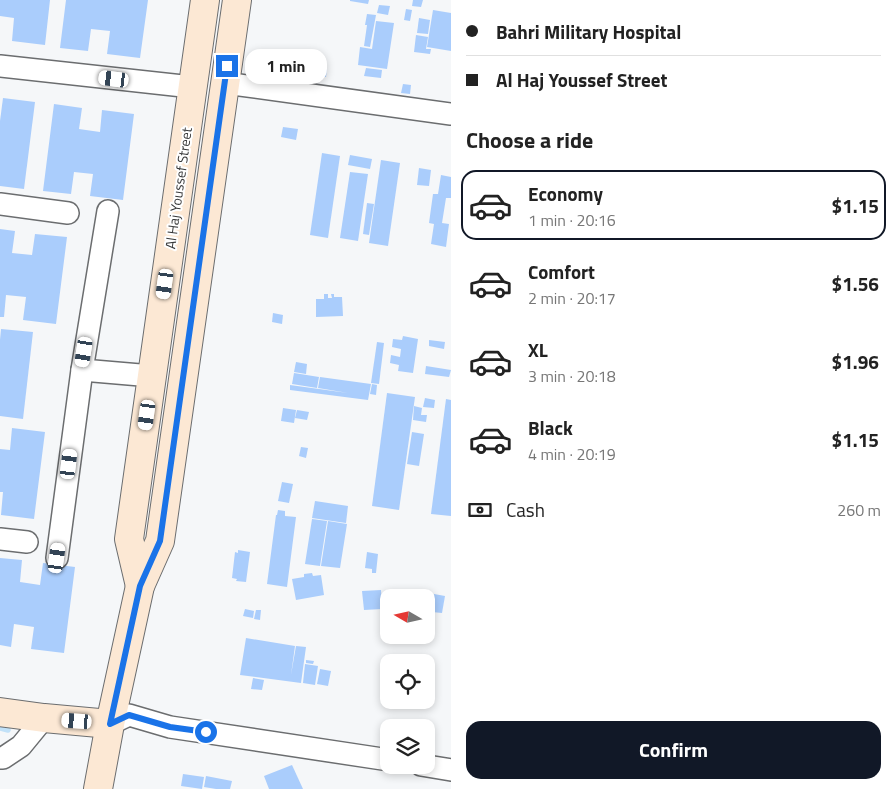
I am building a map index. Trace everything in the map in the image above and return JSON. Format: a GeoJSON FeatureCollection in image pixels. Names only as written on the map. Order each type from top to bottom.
{"type":"FeatureCollection","features":[{"type":"Feature","properties":{"kind":"main road","name":"Al Haj Youssef Street"},"geometry":{"type":"LineString","coordinates":[[140,586],[129,539],[204,0]]}},
{"type":"Feature","properties":{"kind":"main road","name":"Al Haj Youssef Street"},"geometry":{"type":"LineString","coordinates":[[98,789],[140,586],[160,541],[237,0]]}},
{"type":"Feature","properties":{"kind":"main road"},"geometry":{"type":"LineString","coordinates":[[0,712],[110,724]]}},
{"type":"Feature","properties":{"kind":"street"},"geometry":{"type":"LineString","coordinates":[[0,66],[192,87]]}},
{"type":"Feature","properties":{"kind":"street"},"geometry":{"type":"LineString","coordinates":[[225,83],[451,114]]}},
{"type":"Feature","properties":{"kind":"street"},"geometry":{"type":"LineString","coordinates":[[0,204],[68,213]]}},
{"type":"Feature","properties":{"kind":"street"},"geometry":{"type":"LineString","coordinates":[[57,558],[82,370],[108,211]]}},
{"type":"Feature","properties":{"kind":"street"},"geometry":{"type":"LineString","coordinates":[[82,370],[152,376]]}},
{"type":"Feature","properties":{"kind":"street"},"geometry":{"type":"LineString","coordinates":[[0,539],[26,542]]}},
{"type":"Feature","properties":{"kind":"street"},"geometry":{"type":"LineString","coordinates":[[110,724],[129,715],[170,727],[380,759]]}},
{"type":"Feature","properties":{"kind":"street"},"geometry":{"type":"LineString","coordinates":[[0,758],[21,746],[44,718]]}},
{"type":"Feature","properties":{"kind":"street"},"geometry":{"type":"LineString","coordinates":[[435,767],[451,770]]}},
{"type":"Feature","properties":{"kind":"building"},"geometry":{"type":"Polygon","coordinates":[[[0,0],[50,0],[45,45],[12,41],[14,18],[0,16],[0,0]]]}},
{"type":"Feature","properties":{"kind":"building"},"geometry":{"type":"Polygon","coordinates":[[[66,0],[148,0],[140,58],[107,54],[110,31],[91,29],[88,51],[60,48],[66,0]]]}},
{"type":"Feature","properties":{"kind":"building"},"geometry":{"type":"Polygon","coordinates":[[[350,0],[369,0],[368,4],[350,0]]]}},
{"type":"Feature","properties":{"kind":"building"},"geometry":{"type":"Polygon","coordinates":[[[413,0],[423,0],[421,7],[412,6],[413,0]]]}},
{"type":"Feature","properties":{"kind":"building"},"geometry":{"type":"Polygon","coordinates":[[[379,5],[390,6],[388,15],[377,13],[379,5]]]}},
{"type":"Feature","properties":{"kind":"building"},"geometry":{"type":"Polygon","coordinates":[[[406,9],[412,10],[410,21],[404,20],[406,9]]]}},
{"type":"Feature","properties":{"kind":"building"},"geometry":{"type":"Polygon","coordinates":[[[433,10],[451,13],[451,51],[427,47],[433,10]]]}},
{"type":"Feature","properties":{"kind":"building"},"geometry":{"type":"Polygon","coordinates":[[[367,14],[376,15],[370,47],[364,46],[367,14]]]}},
{"type":"Feature","properties":{"kind":"building"},"geometry":{"type":"Polygon","coordinates":[[[419,18],[430,20],[428,34],[417,33],[419,18]]]}},
{"type":"Feature","properties":{"kind":"building"},"geometry":{"type":"Polygon","coordinates":[[[376,21],[394,23],[387,69],[358,65],[360,47],[372,49],[376,21]]]}},
{"type":"Feature","properties":{"kind":"building"},"geometry":{"type":"Polygon","coordinates":[[[416,35],[428,37],[426,49],[431,49],[430,54],[414,52],[416,35]]]}},
{"type":"Feature","properties":{"kind":"building"},"geometry":{"type":"Polygon","coordinates":[[[317,67],[327,69],[326,77],[315,76],[317,67]]]}},
{"type":"Feature","properties":{"kind":"building"},"geometry":{"type":"Polygon","coordinates":[[[366,68],[382,70],[381,78],[364,76],[366,68]]]}},
{"type":"Feature","properties":{"kind":"building"},"geometry":{"type":"Polygon","coordinates":[[[306,74],[314,75],[313,83],[305,81],[306,74]]]}},
{"type":"Feature","properties":{"kind":"building"},"geometry":{"type":"Polygon","coordinates":[[[403,84],[411,85],[410,94],[401,93],[403,84]]]}},
{"type":"Feature","properties":{"kind":"building"},"geometry":{"type":"Polygon","coordinates":[[[3,98],[35,102],[24,189],[0,186],[0,121],[3,98]]]}},
{"type":"Feature","properties":{"kind":"building"},"geometry":{"type":"Polygon","coordinates":[[[54,104],[82,108],[79,129],[100,132],[102,110],[134,114],[123,200],[90,196],[93,174],[74,172],[71,194],[43,191],[54,104]]]}},
{"type":"Feature","properties":{"kind":"building"},"geometry":{"type":"Polygon","coordinates":[[[283,127],[298,129],[296,140],[281,137],[283,127]]]}},
{"type":"Feature","properties":{"kind":"building"},"geometry":{"type":"Polygon","coordinates":[[[322,153],[340,156],[328,238],[310,235],[322,153]]]}},
{"type":"Feature","properties":{"kind":"building"},"geometry":{"type":"Polygon","coordinates":[[[350,155],[372,159],[370,169],[348,165],[350,155]]]}},
{"type":"Feature","properties":{"kind":"building"},"geometry":{"type":"Polygon","coordinates":[[[381,160],[400,163],[388,246],[369,243],[381,160]]]}},
{"type":"Feature","properties":{"kind":"building"},"geometry":{"type":"Polygon","coordinates":[[[419,168],[431,170],[429,186],[417,185],[419,168]]]}},
{"type":"Feature","properties":{"kind":"building"},"geometry":{"type":"Polygon","coordinates":[[[350,172],[368,174],[358,241],[340,238],[350,172]]]}},
{"type":"Feature","properties":{"kind":"building"},"geometry":{"type":"Polygon","coordinates":[[[441,175],[451,177],[451,198],[446,198],[442,223],[449,224],[446,247],[431,244],[434,224],[429,223],[433,194],[438,194],[441,175]]]}},
{"type":"Feature","properties":{"kind":"building"},"geometry":{"type":"Polygon","coordinates":[[[367,203],[374,204],[369,235],[363,234],[367,203]]]}},
{"type":"Feature","properties":{"kind":"building"},"geometry":{"type":"Polygon","coordinates":[[[0,229],[15,231],[12,253],[32,255],[35,234],[67,237],[56,324],[23,320],[26,297],[6,295],[4,317],[0,317],[0,229]]]}},
{"type":"Feature","properties":{"kind":"building"},"geometry":{"type":"Polygon","coordinates":[[[324,294],[328,294],[328,298],[332,298],[331,294],[334,294],[334,297],[342,297],[343,316],[316,317],[316,299],[324,299],[324,294]]]}},
{"type":"Feature","properties":{"kind":"building"},"geometry":{"type":"Polygon","coordinates":[[[273,313],[283,315],[282,324],[272,322],[273,313]]]}},
{"type":"Feature","properties":{"kind":"building"},"geometry":{"type":"Polygon","coordinates":[[[1,329],[33,332],[23,419],[0,416],[1,329]]]}},
{"type":"Feature","properties":{"kind":"building"},"geometry":{"type":"Polygon","coordinates":[[[403,336],[418,339],[413,373],[398,371],[399,365],[390,363],[391,355],[400,357],[401,349],[392,347],[393,339],[402,340],[403,336]]]}},
{"type":"Feature","properties":{"kind":"building"},"geometry":{"type":"Polygon","coordinates":[[[429,340],[445,342],[444,349],[429,346],[429,340]]]}},
{"type":"Feature","properties":{"kind":"building"},"geometry":{"type":"Polygon","coordinates":[[[377,342],[384,343],[379,384],[371,383],[377,342]]]}},
{"type":"Feature","properties":{"kind":"building"},"geometry":{"type":"Polygon","coordinates":[[[296,362],[307,364],[306,374],[294,372],[296,362]]]}},
{"type":"Feature","properties":{"kind":"building"},"geometry":{"type":"Polygon","coordinates":[[[426,366],[451,370],[449,377],[425,374],[426,366]]]}},
{"type":"Feature","properties":{"kind":"building"},"geometry":{"type":"Polygon","coordinates":[[[294,373],[319,377],[317,388],[292,384],[294,373]]]}},
{"type":"Feature","properties":{"kind":"building"},"geometry":{"type":"Polygon","coordinates":[[[320,377],[371,384],[368,400],[290,390],[290,385],[348,393],[318,388],[320,377]]]}},
{"type":"Feature","properties":{"kind":"building"},"geometry":{"type":"Polygon","coordinates":[[[372,384],[377,385],[376,395],[370,394],[372,384]]]}},
{"type":"Feature","properties":{"kind":"building"},"geometry":{"type":"Polygon","coordinates":[[[387,393],[415,397],[399,510],[372,506],[387,393]]]}},
{"type":"Feature","properties":{"kind":"building"},"geometry":{"type":"Polygon","coordinates":[[[425,398],[435,400],[434,408],[423,407],[425,398]]]}},
{"type":"Feature","properties":{"kind":"building"},"geometry":{"type":"Polygon","coordinates":[[[446,399],[451,400],[451,516],[431,514],[446,399]]]}},
{"type":"Feature","properties":{"kind":"building"},"geometry":{"type":"Polygon","coordinates":[[[414,406],[422,408],[421,415],[427,415],[426,422],[413,420],[414,406]]]}},
{"type":"Feature","properties":{"kind":"building"},"geometry":{"type":"Polygon","coordinates":[[[283,408],[296,410],[294,423],[281,421],[283,408]]]}},
{"type":"Feature","properties":{"kind":"building"},"geometry":{"type":"Polygon","coordinates":[[[297,410],[309,412],[307,420],[295,418],[297,410]]]}},
{"type":"Feature","properties":{"kind":"building"},"geometry":{"type":"Polygon","coordinates":[[[12,428],[45,432],[34,519],[1,515],[3,492],[0,492],[0,449],[10,450],[12,428]]]}},
{"type":"Feature","properties":{"kind":"building"},"geometry":{"type":"Polygon","coordinates":[[[412,432],[424,434],[419,466],[407,464],[412,432]]]}},
{"type":"Feature","properties":{"kind":"building"},"geometry":{"type":"Polygon","coordinates":[[[301,447],[308,448],[306,458],[299,456],[301,447]]]}},
{"type":"Feature","properties":{"kind":"building"},"geometry":{"type":"Polygon","coordinates":[[[282,482],[293,484],[289,503],[278,501],[282,482]]]}},
{"type":"Feature","properties":{"kind":"building"},"geometry":{"type":"Polygon","coordinates":[[[315,501],[348,506],[346,523],[312,518],[315,501]]]}},
{"type":"Feature","properties":{"kind":"building"},"geometry":{"type":"Polygon","coordinates":[[[278,510],[285,511],[285,516],[296,517],[287,587],[267,584],[278,510]]]}},
{"type":"Feature","properties":{"kind":"building"},"geometry":{"type":"Polygon","coordinates":[[[312,519],[327,521],[320,566],[305,564],[312,519]]]}},
{"type":"Feature","properties":{"kind":"building"},"geometry":{"type":"Polygon","coordinates":[[[328,521],[347,524],[340,568],[321,566],[328,521]]]}},
{"type":"Feature","properties":{"kind":"building"},"geometry":{"type":"Polygon","coordinates":[[[238,550],[250,552],[246,582],[236,581],[237,579],[232,578],[235,552],[238,553],[238,550]]]}},
{"type":"Feature","properties":{"kind":"building"},"geometry":{"type":"Polygon","coordinates":[[[367,552],[378,554],[376,573],[372,573],[372,569],[365,568],[367,552]]]}},
{"type":"Feature","properties":{"kind":"building"},"geometry":{"type":"Polygon","coordinates":[[[0,558],[22,560],[20,582],[40,585],[43,563],[75,567],[64,653],[31,649],[34,627],[14,624],[11,647],[0,645],[0,558]]]}},
{"type":"Feature","properties":{"kind":"building"},"geometry":{"type":"Polygon","coordinates":[[[312,573],[313,576],[321,575],[324,595],[296,600],[292,579],[304,577],[304,574],[312,573]]]}},
{"type":"Feature","properties":{"kind":"building"},"geometry":{"type":"Polygon","coordinates":[[[380,590],[380,609],[364,610],[362,591],[380,590]]]}},
{"type":"Feature","properties":{"kind":"building"},"geometry":{"type":"Polygon","coordinates":[[[435,594],[445,596],[442,613],[435,612],[435,594]]]}},
{"type":"Feature","properties":{"kind":"building"},"geometry":{"type":"Polygon","coordinates":[[[245,609],[254,611],[253,618],[243,616],[245,609]]]}},
{"type":"Feature","properties":{"kind":"building"},"geometry":{"type":"Polygon","coordinates":[[[256,610],[261,610],[260,620],[254,619],[256,610]]]}},
{"type":"Feature","properties":{"kind":"building"},"geometry":{"type":"Polygon","coordinates":[[[246,638],[295,646],[291,675],[296,646],[306,647],[301,683],[240,675],[246,638]]]}},
{"type":"Feature","properties":{"kind":"building"},"geometry":{"type":"Polygon","coordinates":[[[306,660],[314,661],[313,664],[306,663],[306,660]]]}},
{"type":"Feature","properties":{"kind":"building"},"geometry":{"type":"Polygon","coordinates":[[[305,664],[318,666],[315,685],[303,683],[305,664]]]}},
{"type":"Feature","properties":{"kind":"building"},"geometry":{"type":"Polygon","coordinates":[[[320,669],[331,671],[328,686],[317,684],[320,669]]]}},
{"type":"Feature","properties":{"kind":"building"},"geometry":{"type":"Polygon","coordinates":[[[253,678],[264,680],[262,690],[251,689],[253,678]]]}},
{"type":"Feature","properties":{"kind":"building"},"geometry":{"type":"Polygon","coordinates":[[[292,765],[303,789],[269,789],[264,776],[292,765]]]}},
{"type":"Feature","properties":{"kind":"building"},"geometry":{"type":"Polygon","coordinates":[[[183,774],[204,777],[202,789],[181,786],[183,774]]]}},
{"type":"Feature","properties":{"kind":"building"},"geometry":{"type":"Polygon","coordinates":[[[206,776],[232,781],[230,789],[204,787],[206,776]]]}},
{"type":"Feature","properties":{"kind":"waterway"},"geometry":{"type":"LineString","coordinates":[[0,728],[8,730]]}},
{"type":"Feature","properties":{"kind":"route"},"geometry":{"type":"LineString","coordinates":[[206,732],[170,727],[129,715],[110,724],[140,586],[160,541],[227,66]]}}]}
